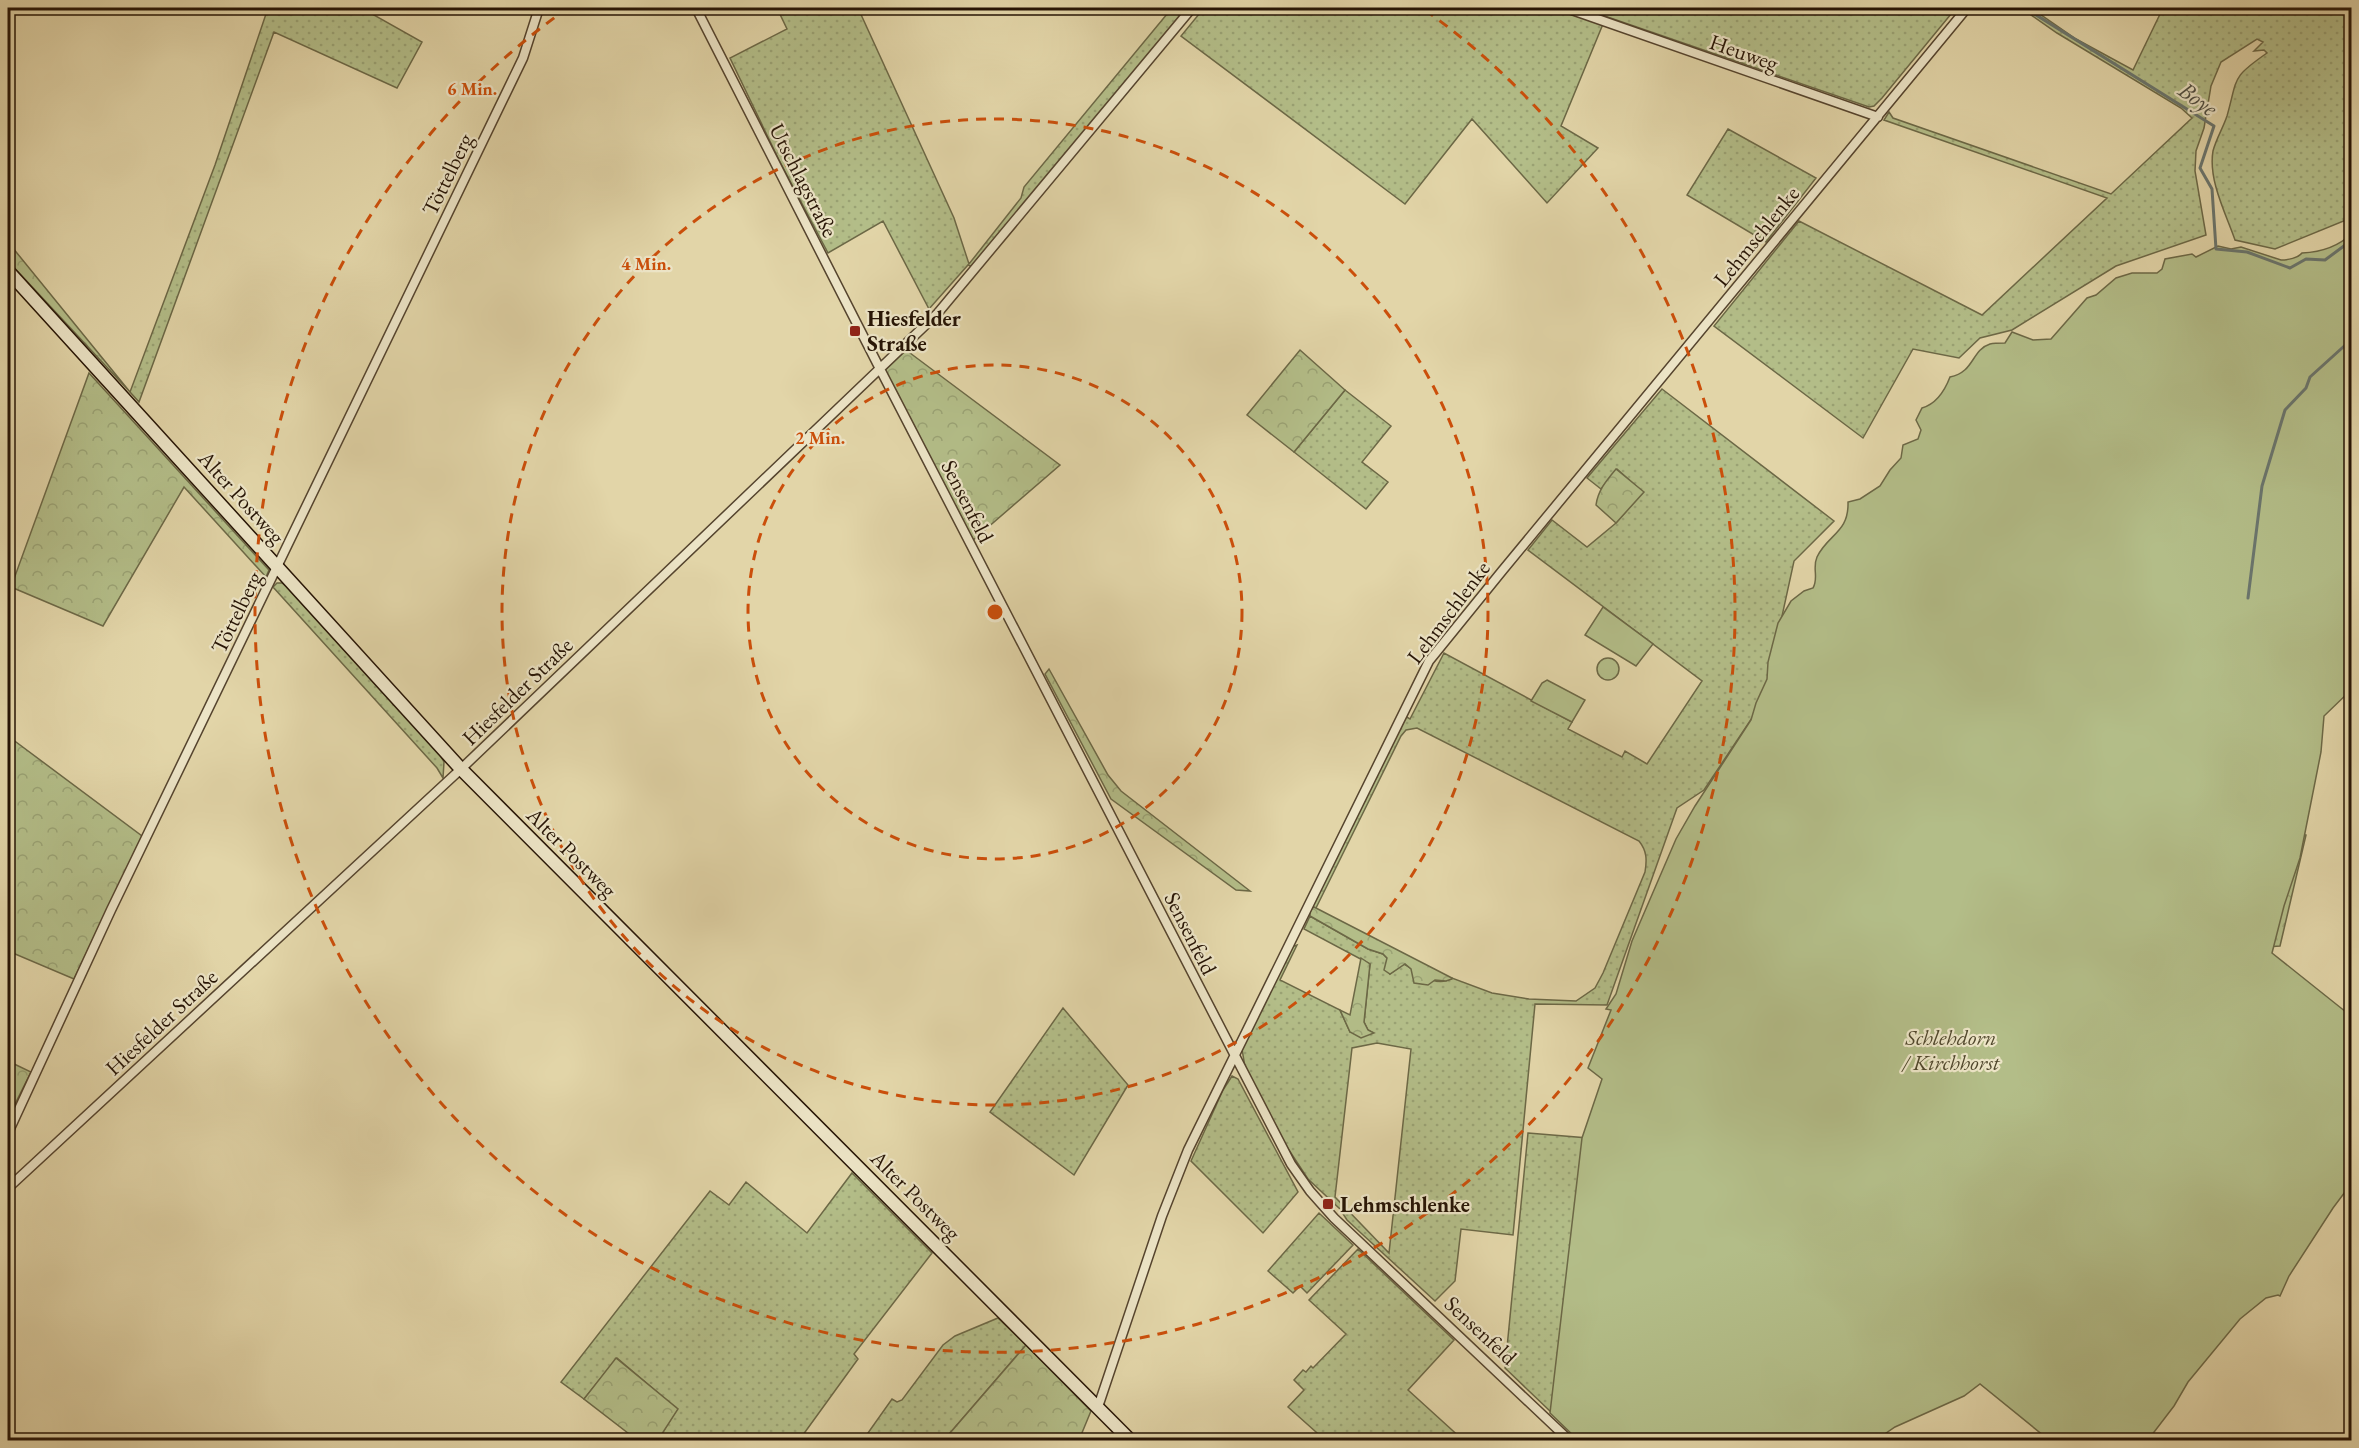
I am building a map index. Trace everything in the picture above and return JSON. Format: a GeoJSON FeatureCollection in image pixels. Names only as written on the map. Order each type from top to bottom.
{"type":"FeatureCollection","features":[{"type":"Feature","properties":{"kind":"main road","name":"Alter Postweg"},"geometry":{"type":"LineString","coordinates":[[8,271],[461,769],[1130,1440]]}},
{"type":"Feature","properties":{"kind":"street","name":"Töttelberg"},"geometry":{"type":"LineString","coordinates":[[8,1133],[111,910],[523,58],[539,8]]}},
{"type":"Feature","properties":{"kind":"street","name":"Utschlagstraße"},"geometry":{"type":"LineString","coordinates":[[696,8],[880,369]]}},
{"type":"Feature","properties":{"kind":"street","name":"Hiesfelder Straße"},"geometry":{"type":"LineString","coordinates":[[8,1188],[461,769],[937,314],[1192,8]]}},
{"type":"Feature","properties":{"kind":"street","name":"Heuweg"},"geometry":{"type":"LineString","coordinates":[[1566,8],[1878,117]]}},
{"type":"Feature","properties":{"kind":"street","name":"Lehmschlenke"},"geometry":{"type":"LineString","coordinates":[[1098,1407],[1162,1216],[1188,1150],[1429,662],[1522,546],[1967,8]]}},
{"type":"Feature","properties":{"kind":"street","name":"Sensenfeld"},"geometry":{"type":"LineString","coordinates":[[880,369],[1291,1164],[1326,1209],[1569,1440]]}},
{"type":"Feature","properties":{"kind":"green space"},"geometry":{"type":"Polygon","coordinates":[[[268,8],[366,8],[372,14],[422,42],[397,88],[274,32],[139,402],[130,392],[215,165],[268,8]]]}},
{"type":"Feature","properties":{"kind":"green space"},"geometry":{"type":"Polygon","coordinates":[[[777,8],[858,8],[954,218],[969,264],[1021,198],[1024,187],[1172,8],[1186,8],[973,267],[968,265],[929,309],[883,221],[828,253],[779,160],[730,58],[787,29],[777,8]]]}},
{"type":"Feature","properties":{"kind":"green space"},"geometry":{"type":"Polygon","coordinates":[[[1204,8],[1550,8],[1603,24],[1561,126],[1598,148],[1547,203],[1472,119],[1405,204],[1181,36],[1204,8]]]}},
{"type":"Feature","properties":{"kind":"green space"},"geometry":{"type":"Polygon","coordinates":[[[1596,8],[1956,8],[1882,98],[1874,106],[1869,107],[1593,12],[1596,8]]]}},
{"type":"Feature","properties":{"kind":"green space"},"geometry":{"type":"Polygon","coordinates":[[[2021,8],[2031,8],[2076,39],[2133,70],[2163,8],[2351,8],[2351,218],[2275,249],[2235,240],[2215,185],[2213,151],[2238,79],[2247,68],[2267,53],[2264,50],[2254,51],[2263,42],[2257,39],[2221,62],[2211,86],[2204,128],[2196,151],[2195,171],[2206,235],[2116,266],[2012,330],[1980,338],[1959,358],[1913,349],[1863,438],[1714,326],[1799,221],[1982,315],[2107,198],[1884,120],[1889,112],[1893,118],[2111,194],[2192,118],[2181,108],[2057,33],[2021,8]]]}},
{"type":"Feature","properties":{"kind":"green space"},"geometry":{"type":"Polygon","coordinates":[[[1728,129],[1816,178],[1766,242],[1687,195],[1728,129]]]}},
{"type":"Feature","properties":{"kind":"green space","name":"Schlehdorn / Kirchhorst"},"geometry":{"type":"Polygon","coordinates":[[[2351,234],[2351,690],[2324,716],[2321,752],[2300,858],[2272,953],[2351,1016],[2351,1184],[2289,1276],[2280,1296],[2266,1298],[2240,1319],[2188,1382],[2174,1406],[2148,1440],[2049,1440],[1980,1384],[1964,1396],[1895,1427],[1876,1440],[1578,1440],[1550,1413],[1582,1138],[1602,1079],[1588,1068],[1611,1010],[1606,1009],[1616,994],[1632,941],[1676,839],[1751,720],[1767,679],[1768,662],[1778,623],[1791,601],[1804,591],[1813,588],[1817,557],[1842,527],[1848,502],[1860,499],[1880,486],[1901,458],[1903,445],[1918,439],[1921,430],[1916,420],[1922,408],[1936,400],[1950,377],[1964,371],[1984,347],[2005,343],[2012,332],[2033,340],[2051,339],[2087,298],[2096,295],[2116,278],[2132,273],[2157,273],[2162,269],[2165,259],[2192,254],[2196,257],[2218,246],[2231,249],[2241,247],[2287,260],[2302,253],[2329,248],[2351,234]]]}},
{"type":"Feature","properties":{"kind":"green space"},"geometry":{"type":"Polygon","coordinates":[[[8,242],[130,392],[8,261],[8,242]]]}},
{"type":"Feature","properties":{"kind":"green space"},"geometry":{"type":"Polygon","coordinates":[[[906,350],[1060,465],[972,541],[883,372],[906,350]]]}},
{"type":"Feature","properties":{"kind":"green space"},"geometry":{"type":"Polygon","coordinates":[[[1300,350],[1345,390],[1294,452],[1247,415],[1300,350]]]}},
{"type":"Feature","properties":{"kind":"green space"},"geometry":{"type":"Polygon","coordinates":[[[89,373],[269,570],[266,577],[184,487],[103,626],[11,587],[89,373]]]}},
{"type":"Feature","properties":{"kind":"green space"},"geometry":{"type":"Polygon","coordinates":[[[1662,389],[1834,521],[1794,561],[1767,685],[1756,712],[1704,790],[1677,808],[1607,1005],[1535,1004],[1513,1235],[1461,1229],[1455,1281],[1435,1301],[1347,1220],[1340,1209],[1308,1179],[1283,1141],[1245,1067],[1242,1049],[1291,947],[1297,945],[1280,980],[1340,1010],[1350,1032],[1373,1033],[1368,1030],[1364,1022],[1370,964],[1304,929],[1310,916],[1368,949],[1383,954],[1387,958],[1390,974],[1404,964],[1433,981],[1440,982],[1452,978],[1492,993],[1529,999],[1576,1001],[1595,988],[1645,872],[1646,856],[1642,845],[1639,841],[1417,728],[1406,730],[1401,736],[1316,908],[1310,910],[1405,716],[1410,719],[1444,653],[1572,722],[1568,729],[1622,757],[1625,751],[1647,764],[1702,681],[1528,550],[1552,520],[1587,547],[1616,523],[1643,492],[1617,469],[1601,489],[1587,478],[1662,389]],[[1377,1043],[1352,1048],[1335,1197],[1389,1253],[1411,1049],[1377,1043]]]}},
{"type":"Feature","properties":{"kind":"green space"},"geometry":{"type":"Polygon","coordinates":[[[1345,390],[1391,426],[1362,462],[1388,482],[1366,509],[1294,452],[1345,390]]]}},
{"type":"Feature","properties":{"kind":"green space"},"geometry":{"type":"Polygon","coordinates":[[[1616,469],[1644,492],[1616,523],[1596,505],[1606,481],[1616,469]]]}},
{"type":"Feature","properties":{"kind":"green space"},"geometry":{"type":"Polygon","coordinates":[[[277,583],[286,586],[440,755],[444,762],[443,778],[437,768],[273,587],[277,583]]]}},
{"type":"Feature","properties":{"kind":"green space"},"geometry":{"type":"Polygon","coordinates":[[[1603,607],[1653,644],[1636,666],[1585,635],[1603,607]]]}},
{"type":"Feature","properties":{"kind":"green space"},"geometry":{"type":"Polygon","coordinates":[[[1608,658],[1616,661],[1619,669],[1616,677],[1608,680],[1600,677],[1597,669],[1600,661],[1608,658]]]}},
{"type":"Feature","properties":{"kind":"green space"},"geometry":{"type":"Polygon","coordinates":[[[1049,669],[1108,775],[1121,791],[1250,891],[1236,890],[1111,799],[1045,674],[1049,669]]]}},
{"type":"Feature","properties":{"kind":"green space"},"geometry":{"type":"Polygon","coordinates":[[[1547,680],[1585,700],[1572,722],[1531,701],[1542,683],[1547,680]]]}},
{"type":"Feature","properties":{"kind":"green space"},"geometry":{"type":"Polygon","coordinates":[[[8,736],[142,836],[74,979],[8,951],[8,736]]]}},
{"type":"Feature","properties":{"kind":"green space"},"geometry":{"type":"Polygon","coordinates":[[[2301,834],[2306,835],[2280,946],[2266,947],[2301,834]]]}},
{"type":"Feature","properties":{"kind":"green space"},"geometry":{"type":"Polygon","coordinates":[[[1314,907],[1452,979],[1435,980],[1428,985],[1414,983],[1411,969],[1405,964],[1390,974],[1384,970],[1387,958],[1383,954],[1368,949],[1310,916],[1310,910],[1314,907]]]}},
{"type":"Feature","properties":{"kind":"green space"},"geometry":{"type":"Polygon","coordinates":[[[1361,958],[1370,964],[1364,1022],[1368,1030],[1374,1033],[1361,1038],[1350,1032],[1340,1010],[1350,1015],[1361,958]]]}},
{"type":"Feature","properties":{"kind":"green space"},"geometry":{"type":"Polygon","coordinates":[[[1063,1008],[1128,1085],[1074,1175],[990,1112],[1063,1008]]]}},
{"type":"Feature","properties":{"kind":"green space"},"geometry":{"type":"Polygon","coordinates":[[[8,1061],[31,1072],[8,1118],[8,1061]]]}},
{"type":"Feature","properties":{"kind":"green space"},"geometry":{"type":"Polygon","coordinates":[[[1232,1076],[1238,1079],[1298,1192],[1263,1233],[1191,1161],[1223,1090],[1232,1076]]]}},
{"type":"Feature","properties":{"kind":"green space"},"geometry":{"type":"Polygon","coordinates":[[[1528,1133],[1588,1138],[1552,1413],[1505,1368],[1528,1133]]]}},
{"type":"Feature","properties":{"kind":"green space"},"geometry":{"type":"Polygon","coordinates":[[[852,1173],[932,1253],[854,1354],[858,1359],[801,1440],[658,1440],[677,1409],[617,1358],[584,1399],[561,1382],[710,1191],[729,1205],[746,1182],[807,1233],[852,1173]]]}},
{"type":"Feature","properties":{"kind":"green space"},"geometry":{"type":"Polygon","coordinates":[[[1319,1213],[1353,1245],[1307,1293],[1300,1286],[1293,1293],[1268,1271],[1319,1213]]]}},
{"type":"Feature","properties":{"kind":"green space"},"geometry":{"type":"Polygon","coordinates":[[[1358,1249],[1454,1340],[1408,1390],[1463,1440],[1325,1440],[1288,1407],[1304,1390],[1294,1380],[1303,1370],[1306,1372],[1311,1366],[1313,1368],[1346,1334],[1309,1300],[1358,1249]]]}},
{"type":"Feature","properties":{"kind":"green space"},"geometry":{"type":"Polygon","coordinates":[[[998,1318],[1026,1345],[944,1440],[863,1440],[892,1399],[897,1402],[902,1400],[943,1345],[955,1336],[998,1318]]]}},
{"type":"Feature","properties":{"kind":"green space"},"geometry":{"type":"Polygon","coordinates":[[[1026,1345],[1091,1411],[1079,1440],[944,1440],[1026,1345]]]}},
{"type":"Feature","properties":{"kind":"green space"},"geometry":{"type":"Polygon","coordinates":[[[616,1358],[678,1409],[658,1440],[637,1440],[584,1399],[616,1358]]]}},
{"type":"Feature","properties":{"kind":"waterway","name":"Boye"},"geometry":{"type":"LineString","coordinates":[[2025,8],[2214,126],[2200,168],[2212,189],[2216,249],[2247,252],[2290,268],[2306,259],[2325,260],[2352,240]]}},
{"type":"Feature","properties":{"kind":"waterway"},"geometry":{"type":"LineString","coordinates":[[2248,598],[2262,486],[2285,410],[2306,388],[2310,377],[2352,339]]}},
{"type":"Feature","properties":{"kind":"place","name":"Hiesfelder Straße"},"geometry":{"type":"Point","coordinates":[855,331]}},
{"type":"Feature","properties":{"kind":"place","name":"Lehmschlenke"},"geometry":{"type":"Point","coordinates":[1328,1204]}}]}
